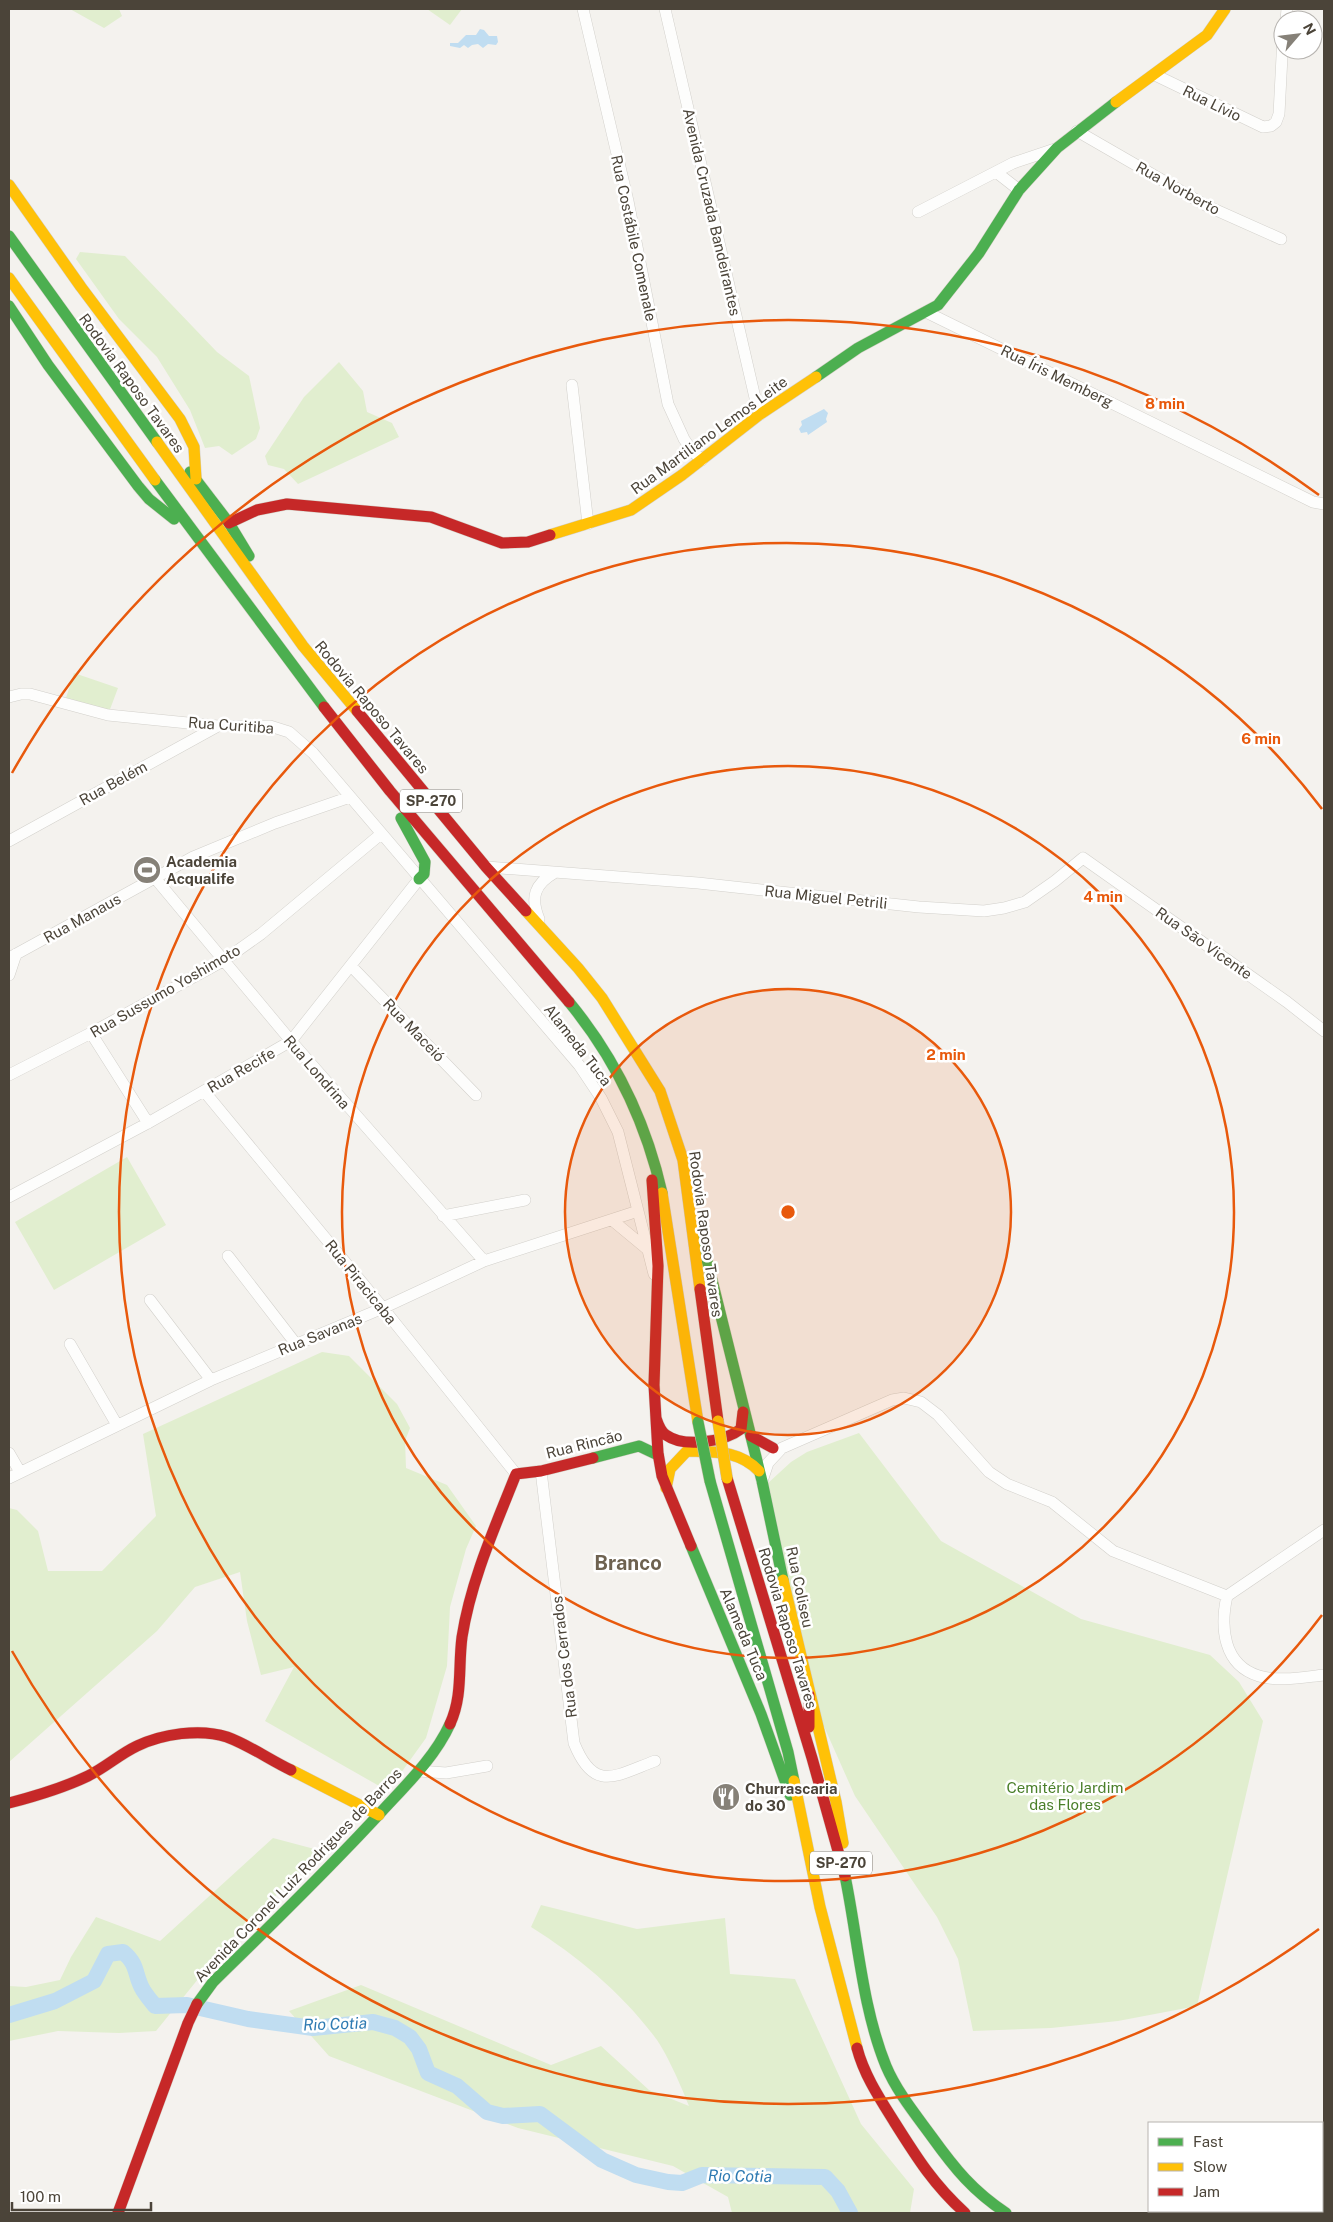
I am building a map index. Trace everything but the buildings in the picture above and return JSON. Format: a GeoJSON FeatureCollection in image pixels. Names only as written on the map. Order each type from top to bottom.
{"type":"FeatureCollection","features":[{"type":"Feature","properties":{"kind":"main road","name":"Rua Martiliano Lemos Leite"},"geometry":{"type":"LineString","coordinates":[[229,523],[257,509],[287,504],[432,517],[502,543],[511,544],[528,542],[631,510],[662,490],[760,415],[858,348],[938,305],[957,284],[979,253],[1019,190],[1057,148],[1077,131],[1207,35],[1225,9]]}},
{"type":"Feature","properties":{"kind":"main road"},"geometry":{"type":"LineString","coordinates":[[9,185],[180,418],[194,447],[196,479]]}},
{"type":"Feature","properties":{"kind":"main road","name":"Rodovia Raposo Tavares"},"geometry":{"type":"LineString","coordinates":[[9,236],[303,646],[486,867],[578,968],[596,991],[643,1061],[660,1091],[683,1160],[727,1478],[809,1746],[845,1877],[873,2027],[886,2068],[906,2101],[957,2172],[988,2200],[1006,2213]]}},
{"type":"Feature","properties":{"kind":"main road","name":"SP-270"},"geometry":{"type":"LineString","coordinates":[[9,278],[274,644],[382,781],[567,1000],[598,1040],[615,1066],[646,1133],[664,1200],[698,1422],[710,1481],[780,1725],[820,1907],[860,2060],[874,2090],[920,2165],[942,2192],[965,2213]]}},
{"type":"Feature","properties":{"kind":"main road"},"geometry":{"type":"LineString","coordinates":[[9,306],[48,365],[138,486],[149,499],[191,531]]}},
{"type":"Feature","properties":{"kind":"main road"},"geometry":{"type":"LineString","coordinates":[[116,386],[196,479],[229,523],[303,646]]}},
{"type":"Feature","properties":{"kind":"main road"},"geometry":{"type":"LineString","coordinates":[[382,781],[425,862],[424,874],[419,879]]}},
{"type":"Feature","properties":{"kind":"main road","name":"Alameda Tuca"},"geometry":{"type":"LineString","coordinates":[[646,1133],[653,1186],[658,1291],[653,1408],[657,1450],[666,1488],[761,1714],[804,1835]]}},
{"type":"Feature","properties":{"kind":"main road","name":"Rua Coliseu"},"geometry":{"type":"LineString","coordinates":[[683,1160],[751,1436],[809,1695],[840,1820],[845,1877]]}},
{"type":"Feature","properties":{"kind":"main road"},"geometry":{"type":"LineString","coordinates":[[653,1408],[658,1426],[666,1434],[674,1439],[692,1441],[723,1440],[733,1437],[743,1426],[743,1408]]}},
{"type":"Feature","properties":{"kind":"main road"},"geometry":{"type":"LineString","coordinates":[[654,1427],[639,1446],[657,1450],[731,1452],[754,1450]]}},
{"type":"Feature","properties":{"kind":"main road"},"geometry":{"type":"LineString","coordinates":[[751,1436],[777,1448]]}},
{"type":"Feature","properties":{"kind":"main road","name":"Rua Rincão"},"geometry":{"type":"LineString","coordinates":[[516,1474],[541,1471],[639,1446]]}},
{"type":"Feature","properties":{"kind":"main road"},"geometry":{"type":"LineString","coordinates":[[666,1488],[670,1469],[687,1451]]}},
{"type":"Feature","properties":{"kind":"main road"},"geometry":{"type":"LineString","coordinates":[[731,1452],[752,1462],[760,1476]]}},
{"type":"Feature","properties":{"kind":"main road","name":"Avenida Coronel Luiz Rodrigues de Barros"},"geometry":{"type":"LineString","coordinates":[[118,2213],[188,2023],[200,1999],[214,1982],[342,1855],[379,1815],[419,1771],[446,1733],[459,1698],[462,1638],[474,1583],[516,1474]]}},
{"type":"Feature","properties":{"kind":"main road"},"geometry":{"type":"LineString","coordinates":[[809,1695],[809,1746]]}},
{"type":"Feature","properties":{"kind":"main road"},"geometry":{"type":"LineString","coordinates":[[9,1803],[67,1785],[98,1771],[138,1746],[185,1732],[226,1737],[379,1815]]}},
{"type":"Feature","properties":{"kind":"main road"},"geometry":{"type":"LineString","coordinates":[[942,2192],[959,2213]]}},
{"type":"Feature","properties":{"kind":"street","name":"Rua Costábile Comenale"},"geometry":{"type":"LineString","coordinates":[[583,9],[628,201],[668,404],[684,439],[692,452],[702,460]]}},
{"type":"Feature","properties":{"kind":"street","name":"Avenida Cruzada Bandeirantes"},"geometry":{"type":"LineString","coordinates":[[665,9],[760,415]]}},
{"type":"Feature","properties":{"kind":"street","name":"Rua Lívio"},"geometry":{"type":"LineString","coordinates":[[1155,75],[1263,127],[1270,126],[1276,122],[1279,114],[1282,60]]}},
{"type":"Feature","properties":{"kind":"street","name":"Rua Norberto"},"geometry":{"type":"LineString","coordinates":[[1077,131],[1207,206],[1281,240]]}},
{"type":"Feature","properties":{"kind":"street","name":"Rua Martiliano Lemos Leite"},"geometry":{"type":"LineString","coordinates":[[918,212],[996,172],[1027,158],[1057,148]]}},
{"type":"Feature","properties":{"kind":"street"},"geometry":{"type":"LineString","coordinates":[[996,172],[1019,190]]}},
{"type":"Feature","properties":{"kind":"street","name":"Rua Íris Memberg"},"geometry":{"type":"LineString","coordinates":[[926,312],[1313,502],[1324,504]]}},
{"type":"Feature","properties":{"kind":"street"},"geometry":{"type":"LineString","coordinates":[[572,385],[588,524]]}},
{"type":"Feature","properties":{"kind":"street","name":"Rua Curitiba"},"geometry":{"type":"LineString","coordinates":[[9,697],[30,694],[108,715],[218,726],[270,726],[289,732],[313,753],[419,879]]}},
{"type":"Feature","properties":{"kind":"street","name":"Rua Belém"},"geometry":{"type":"LineString","coordinates":[[9,841],[218,726]]}},
{"type":"Feature","properties":{"kind":"street","name":"Rua Manaus"},"geometry":{"type":"LineString","coordinates":[[12,956],[193,857],[275,823],[350,797]]}},
{"type":"Feature","properties":{"kind":"street","name":"Rua Sussumo Yoshimoto"},"geometry":{"type":"LineString","coordinates":[[9,1075],[223,961],[261,934],[381,834]]}},
{"type":"Feature","properties":{"kind":"street","name":"Rua Miguel Petrili"},"geometry":{"type":"LineString","coordinates":[[486,867],[514,870],[533,869],[554,873],[698,883],[919,907],[984,911],[1025,902],[1056,881],[1083,858]]}},
{"type":"Feature","properties":{"kind":"street","name":"Rua São Vicente"},"geometry":{"type":"LineString","coordinates":[[1083,858],[1324,1030]]}},
{"type":"Feature","properties":{"kind":"street"},"geometry":{"type":"LineString","coordinates":[[547,936],[535,909],[535,899],[541,881],[554,873]]}},
{"type":"Feature","properties":{"kind":"street","name":"Rua Londrina"},"geometry":{"type":"LineString","coordinates":[[155,878],[291,1041],[484,1261]]}},
{"type":"Feature","properties":{"kind":"street","name":"Rua Recife"},"geometry":{"type":"LineString","coordinates":[[9,1196],[148,1123],[291,1041],[419,879]]}},
{"type":"Feature","properties":{"kind":"street","name":"Alameda Tuca"},"geometry":{"type":"LineString","coordinates":[[419,879],[579,1065],[601,1098],[618,1132],[658,1291]]}},
{"type":"Feature","properties":{"kind":"street"},"geometry":{"type":"LineString","coordinates":[[9,975],[12,956]]}},
{"type":"Feature","properties":{"kind":"street","name":"Rua Maceió"},"geometry":{"type":"LineString","coordinates":[[351,966],[476,1095]]}},
{"type":"Feature","properties":{"kind":"street"},"geometry":{"type":"LineString","coordinates":[[91,1033],[148,1123]]}},
{"type":"Feature","properties":{"kind":"street","name":"Rua Piracicaba"},"geometry":{"type":"LineString","coordinates":[[204,1091],[383,1308],[516,1474]]}},
{"type":"Feature","properties":{"kind":"street"},"geometry":{"type":"LineString","coordinates":[[443,1216],[525,1200]]}},
{"type":"Feature","properties":{"kind":"street","name":"Rua Savanas"},"geometry":{"type":"LineString","coordinates":[[9,1478],[211,1380],[383,1308],[484,1261],[638,1212]]}},
{"type":"Feature","properties":{"kind":"street"},"geometry":{"type":"LineString","coordinates":[[612,1220],[648,1250]]}},
{"type":"Feature","properties":{"kind":"street"},"geometry":{"type":"LineString","coordinates":[[228,1256],[296,1344]]}},
{"type":"Feature","properties":{"kind":"street"},"geometry":{"type":"LineString","coordinates":[[150,1300],[211,1380]]}},
{"type":"Feature","properties":{"kind":"street"},"geometry":{"type":"LineString","coordinates":[[70,1344],[117,1426]]}},
{"type":"Feature","properties":{"kind":"street"},"geometry":{"type":"LineString","coordinates":[[754,1450],[777,1448],[892,1400],[904,1398],[920,1402],[938,1415],[989,1472],[1007,1484],[1052,1502],[1108,1548],[1227,1596]]}},
{"type":"Feature","properties":{"kind":"street"},"geometry":{"type":"LineString","coordinates":[[760,1476],[777,1448]]}},
{"type":"Feature","properties":{"kind":"street"},"geometry":{"type":"LineString","coordinates":[[9,1453],[20,1472]]}},
{"type":"Feature","properties":{"kind":"street","name":"Rua dos Cerrados"},"geometry":{"type":"LineString","coordinates":[[541,1471],[574,1744],[581,1760],[593,1774],[605,1776],[619,1775],[655,1761]]}},
{"type":"Feature","properties":{"kind":"street"},"geometry":{"type":"LineString","coordinates":[[1324,1530],[1227,1596],[1223,1615],[1226,1646],[1237,1663],[1259,1676],[1284,1678],[1324,1675]]}},
{"type":"Feature","properties":{"kind":"street"},"geometry":{"type":"LineString","coordinates":[[419,1771],[446,1773],[487,1766]]}},
{"type":"Feature","properties":{"kind":"green space"},"geometry":{"type":"Polygon","coordinates":[[[70,9],[119,9],[122,16],[104,28],[70,9]]]}},
{"type":"Feature","properties":{"kind":"green space"},"geometry":{"type":"Polygon","coordinates":[[[427,9],[462,9],[450,25],[427,9]]]}},
{"type":"Feature","properties":{"kind":"green space"},"geometry":{"type":"Polygon","coordinates":[[[80,252],[125,256],[217,352],[249,376],[260,428],[256,439],[232,455],[219,446],[205,448],[190,410],[157,357],[119,319],[76,259],[80,252]]]}},
{"type":"Feature","properties":{"kind":"green space"},"geometry":{"type":"Polygon","coordinates":[[[339,362],[363,391],[367,412],[392,423],[399,437],[298,484],[284,469],[268,465],[265,456],[304,397],[339,362]]]}},
{"type":"Feature","properties":{"kind":"green space"},"geometry":{"type":"Polygon","coordinates":[[[74,673],[118,688],[109,712],[65,701],[74,673]]]}},
{"type":"Feature","properties":{"kind":"green space"},"geometry":{"type":"Polygon","coordinates":[[[127,1157],[166,1225],[54,1290],[15,1222],[127,1157]]]}},
{"type":"Feature","properties":{"kind":"green space"},"geometry":{"type":"Polygon","coordinates":[[[322,1352],[349,1356],[397,1404],[410,1428],[405,1441],[406,1468],[447,1485],[476,1526],[466,1549],[450,1607],[447,1666],[426,1738],[388,1791],[265,1721],[294,1667],[261,1675],[247,1621],[240,1572],[195,1587],[157,1631],[9,1762],[9,1508],[17,1510],[38,1531],[48,1571],[102,1571],[156,1516],[143,1434],[322,1352]]]}},
{"type":"Feature","properties":{"kind":"green space","name":"Cemitério Jardim das Flores"},"geometry":{"type":"Polygon","coordinates":[[[859,1433],[941,1541],[1081,1619],[1210,1655],[1239,1682],[1263,1721],[1197,2006],[1118,2021],[1051,2028],[973,2031],[958,1959],[937,1917],[855,1796],[814,1704],[767,1484],[791,1462],[807,1452],[859,1433]]]}},
{"type":"Feature","properties":{"kind":"green space"},"geometry":{"type":"Polygon","coordinates":[[[273,1838],[322,1851],[228,1942],[156,2031],[119,2033],[58,2031],[9,2041],[9,1986],[26,1987],[60,1980],[71,1957],[96,1917],[160,1941],[273,1838]]]}},
{"type":"Feature","properties":{"kind":"green space"},"geometry":{"type":"Polygon","coordinates":[[[541,1905],[637,1929],[725,1918],[730,1974],[795,1979],[861,2124],[914,2189],[910,2213],[732,2213],[728,2197],[673,2166],[518,2128],[329,2056],[289,2011],[361,1985],[551,2065],[601,2046],[649,2090],[689,2106],[661,2047],[644,2023],[600,1978],[566,1951],[531,1927],[541,1905]]]}},
{"type":"Feature","properties":{"kind":"water"},"geometry":{"type":"Polygon","coordinates":[[[480,29],[484,30],[489,36],[497,36],[498,42],[496,45],[488,44],[483,48],[478,44],[468,48],[464,45],[460,48],[450,46],[450,43],[458,43],[466,35],[476,35],[480,29]]]}},
{"type":"Feature","properties":{"kind":"water"},"geometry":{"type":"Polygon","coordinates":[[[824,409],[828,413],[827,422],[808,435],[807,432],[801,433],[799,429],[802,425],[801,421],[824,409]]]}},
{"type":"Feature","properties":{"kind":"waterway","name":"Rio Cotia"},"geometry":{"type":"LineString","coordinates":[[9,2015],[55,2001],[94,1981],[108,1954],[123,1952],[132,1961],[140,1985],[155,2006],[187,2005],[248,2019],[313,2028],[373,2022],[395,2028],[410,2037],[419,2049],[428,2073],[457,2086],[487,2112],[503,2116],[540,2114],[602,2160],[636,2175],[682,2183],[702,2175],[825,2177],[838,2191],[850,2213]]}},
{"type":"Feature","properties":{"kind":"traffic: fast"},"geometry":{"type":"LineString","coordinates":[[816,377],[858,348],[938,305],[979,253],[1019,190],[1057,148],[1116,102]]}},
{"type":"Feature","properties":{"kind":"traffic: fast"},"geometry":{"type":"LineString","coordinates":[[9,236],[157,442]]}},
{"type":"Feature","properties":{"kind":"traffic: fast"},"geometry":{"type":"LineString","coordinates":[[9,306],[48,365],[138,486],[149,499],[174,519]]}},
{"type":"Feature","properties":{"kind":"traffic: fast"},"geometry":{"type":"LineString","coordinates":[[190,472],[229,523],[249,556]]}},
{"type":"Feature","properties":{"kind":"traffic: fast"},"geometry":{"type":"LineString","coordinates":[[155,480],[324,707]]}},
{"type":"Feature","properties":{"kind":"traffic: fast"},"geometry":{"type":"LineString","coordinates":[[401,818],[425,862],[424,874],[419,879]]}},
{"type":"Feature","properties":{"kind":"traffic: fast"},"geometry":{"type":"LineString","coordinates":[[569,1002],[601,1046],[627,1092],[647,1141],[662,1193]]}},
{"type":"Feature","properties":{"kind":"traffic: fast"},"geometry":{"type":"LineString","coordinates":[[701,1236],[762,1481],[783,1580]]}},
{"type":"Feature","properties":{"kind":"traffic: fast"},"geometry":{"type":"LineString","coordinates":[[698,1422],[710,1481]]}},
{"type":"Feature","properties":{"kind":"traffic: fast"},"geometry":{"type":"LineString","coordinates":[[593,1458],[639,1446],[658,1455]]}},
{"type":"Feature","properties":{"kind":"traffic: fast"},"geometry":{"type":"LineString","coordinates":[[710,1481],[788,1752],[794,1781]]}},
{"type":"Feature","properties":{"kind":"traffic: fast"},"geometry":{"type":"LineString","coordinates":[[691,1546],[761,1714],[790,1795]]}},
{"type":"Feature","properties":{"kind":"traffic: fast"},"geometry":{"type":"LineString","coordinates":[[197,2004],[213,1982],[320,1876],[411,1780],[437,1748],[450,1724]]}},
{"type":"Feature","properties":{"kind":"traffic: fast"},"geometry":{"type":"LineString","coordinates":[[845,1876],[871,2020],[890,2076],[940,2149],[974,2188],[1006,2213]]}},
{"type":"Feature","properties":{"kind":"traffic: slow"},"geometry":{"type":"LineString","coordinates":[[1116,102],[1207,35],[1225,9]]}},
{"type":"Feature","properties":{"kind":"traffic: slow"},"geometry":{"type":"LineString","coordinates":[[9,185],[81,287],[180,419],[194,447],[196,479]]}},
{"type":"Feature","properties":{"kind":"traffic: slow"},"geometry":{"type":"LineString","coordinates":[[9,278],[155,480]]}},
{"type":"Feature","properties":{"kind":"traffic: slow"},"geometry":{"type":"LineString","coordinates":[[550,535],[631,510],[682,475],[759,415],[816,377]]}},
{"type":"Feature","properties":{"kind":"traffic: slow"},"geometry":{"type":"LineString","coordinates":[[157,442],[303,646],[357,711]]}},
{"type":"Feature","properties":{"kind":"traffic: slow"},"geometry":{"type":"LineString","coordinates":[[526,911],[578,968],[602,998],[660,1091],[683,1160],[700,1289]]}},
{"type":"Feature","properties":{"kind":"traffic: slow"},"geometry":{"type":"LineString","coordinates":[[662,1193],[698,1422]]}},
{"type":"Feature","properties":{"kind":"traffic: slow"},"geometry":{"type":"LineString","coordinates":[[718,1421],[727,1478]]}},
{"type":"Feature","properties":{"kind":"traffic: slow"},"geometry":{"type":"LineString","coordinates":[[666,1488],[670,1469],[687,1451],[716,1452],[735,1456],[743,1459],[759,1471]]}},
{"type":"Feature","properties":{"kind":"traffic: slow"},"geometry":{"type":"LineString","coordinates":[[783,1580],[836,1802],[843,1843]]}},
{"type":"Feature","properties":{"kind":"traffic: slow"},"geometry":{"type":"LineString","coordinates":[[291,1770],[379,1815]]}},
{"type":"Feature","properties":{"kind":"traffic: slow"},"geometry":{"type":"LineString","coordinates":[[794,1781],[820,1907],[857,2048]]}},
{"type":"Feature","properties":{"kind":"traffic: jam"},"geometry":{"type":"LineString","coordinates":[[229,523],[257,510],[287,504],[431,517],[502,543],[528,542],[550,535]]}},
{"type":"Feature","properties":{"kind":"traffic: jam"},"geometry":{"type":"LineString","coordinates":[[324,707],[390,791],[569,1002]]}},
{"type":"Feature","properties":{"kind":"traffic: jam"},"geometry":{"type":"LineString","coordinates":[[357,711],[486,867],[526,911]]}},
{"type":"Feature","properties":{"kind":"traffic: jam"},"geometry":{"type":"LineString","coordinates":[[652,1180],[658,1266],[654,1385],[658,1453],[662,1476],[691,1546]]}},
{"type":"Feature","properties":{"kind":"traffic: jam"},"geometry":{"type":"LineString","coordinates":[[700,1289],[718,1421]]}},
{"type":"Feature","properties":{"kind":"traffic: jam"},"geometry":{"type":"LineString","coordinates":[[656,1418],[662,1432],[666,1435],[683,1441],[704,1442],[734,1434],[741,1429],[743,1412]]}},
{"type":"Feature","properties":{"kind":"traffic: jam"},"geometry":{"type":"LineString","coordinates":[[751,1436],[773,1448]]}},
{"type":"Feature","properties":{"kind":"traffic: jam"},"geometry":{"type":"LineString","coordinates":[[450,1724],[457,1703],[462,1637],[471,1595],[484,1554],[516,1474],[541,1471],[593,1458]]}},
{"type":"Feature","properties":{"kind":"traffic: jam"},"geometry":{"type":"LineString","coordinates":[[727,1478],[812,1758],[845,1876]]}},
{"type":"Feature","properties":{"kind":"traffic: jam"},"geometry":{"type":"LineString","coordinates":[[809,1695],[809,1727]]}},
{"type":"Feature","properties":{"kind":"traffic: jam"},"geometry":{"type":"LineString","coordinates":[[9,1803],[79,1780],[131,1749],[147,1742],[181,1734],[205,1733],[227,1737],[291,1770]]}},
{"type":"Feature","properties":{"kind":"traffic: jam"},"geometry":{"type":"LineString","coordinates":[[118,2213],[188,2023],[197,2004]]}},
{"type":"Feature","properties":{"kind":"traffic: jam"},"geometry":{"type":"LineString","coordinates":[[857,2048],[873,2087],[911,2148],[935,2181],[965,2213]]}},
{"type":"Feature","properties":{"kind":"place","name":"Academia Acqualife"},"geometry":{"type":"Point","coordinates":[147,870]}},
{"type":"Feature","properties":{"kind":"place","name":"Churrascaria do 30"},"geometry":{"type":"Point","coordinates":[726,1797]}},
{"type":"Feature","properties":{"kind":"district","name":"Branco"},"geometry":{"type":"Point","coordinates":[628,1563]}}]}
